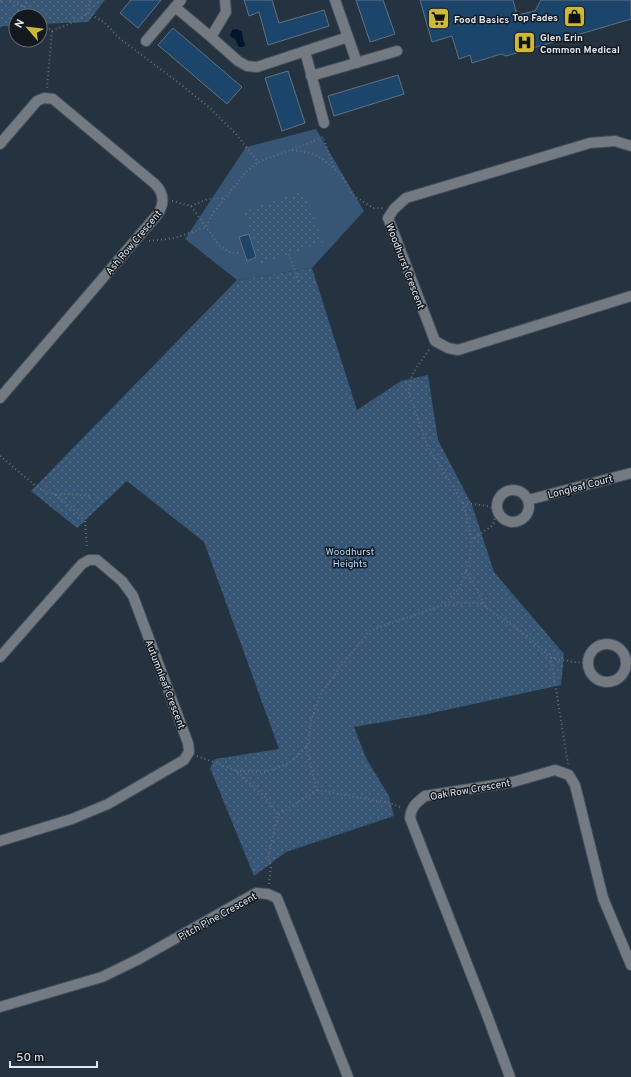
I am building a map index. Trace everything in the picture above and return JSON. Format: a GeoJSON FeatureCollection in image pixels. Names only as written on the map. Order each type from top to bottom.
{"type":"FeatureCollection","features":[{"type":"Feature","properties":{"kind":"street"},"geometry":{"type":"LineString","coordinates":[[211,36],[226,12],[225,0]]}},
{"type":"Feature","properties":{"kind":"street"},"geometry":{"type":"LineString","coordinates":[[335,0],[357,63]]}},
{"type":"Feature","properties":{"kind":"street"},"geometry":{"type":"LineString","coordinates":[[146,41],[178,4],[238,61],[247,66],[257,67],[348,37]]}},
{"type":"Feature","properties":{"kind":"street"},"geometry":{"type":"LineString","coordinates":[[305,51],[324,123]]}},
{"type":"Feature","properties":{"kind":"street"},"geometry":{"type":"LineString","coordinates":[[311,76],[397,51]]}},
{"type":"Feature","properties":{"kind":"street"},"geometry":{"type":"LineString","coordinates":[[0,144],[35,103],[46,98]]}},
{"type":"Feature","properties":{"kind":"street","name":"Ash Row Crescent"},"geometry":{"type":"LineString","coordinates":[[0,398],[134,243],[159,212],[162,206],[163,199],[161,192],[155,184],[55,101],[46,98]]}},
{"type":"Feature","properties":{"kind":"street","name":"Woodhurst Crescent"},"geometry":{"type":"LineString","coordinates":[[435,341],[388,218],[394,209],[406,198],[590,144],[614,141],[631,146]]}},
{"type":"Feature","properties":{"kind":"street"},"geometry":{"type":"LineString","coordinates":[[435,341],[448,348],[458,350],[631,296]]}},
{"type":"Feature","properties":{"kind":"street","name":"Longleaf Court"},"geometry":{"type":"LineString","coordinates":[[528,500],[631,473]]}},
{"type":"Feature","properties":{"kind":"street"},"geometry":{"type":"LineString","coordinates":[[508,490],[516,490],[523,493],[528,500],[529,507],[527,513],[518,522],[505,520],[500,516],[497,510],[497,502],[501,495],[508,490]]}},
{"type":"Feature","properties":{"kind":"street"},"geometry":{"type":"LineString","coordinates":[[0,657],[82,564],[89,560]]}},
{"type":"Feature","properties":{"kind":"street","name":"Autumnleaf Crescent"},"geometry":{"type":"LineString","coordinates":[[89,560],[97,560],[122,581],[133,596],[188,743],[189,752]]}},
{"type":"Feature","properties":{"kind":"street"},"geometry":{"type":"LineString","coordinates":[[603,644],[615,645],[628,653],[626,667],[623,673],[612,681],[599,679],[593,675],[590,670],[588,663],[592,651],[603,644]]}},
{"type":"Feature","properties":{"kind":"street"},"geometry":{"type":"LineString","coordinates":[[0,841],[72,819],[108,804],[184,760],[189,752]]}},
{"type":"Feature","properties":{"kind":"street","name":"Oak Row Crescent"},"geometry":{"type":"LineString","coordinates":[[411,811],[417,802],[425,796],[513,782],[555,770],[569,775]]}},
{"type":"Feature","properties":{"kind":"street"},"geometry":{"type":"LineString","coordinates":[[569,775],[574,785],[603,898],[631,965]]}},
{"type":"Feature","properties":{"kind":"street"},"geometry":{"type":"LineString","coordinates":[[411,811],[410,818],[510,1077]]}},
{"type":"Feature","properties":{"kind":"street","name":"Pitch Pine Crescent"},"geometry":{"type":"LineString","coordinates":[[0,1007],[102,977],[139,959],[256,893],[268,894],[277,898],[348,1077]]}},
{"type":"Feature","properties":{"kind":"path"},"geometry":{"type":"LineString","coordinates":[[10,0],[24,7],[27,0]]}},
{"type":"Feature","properties":{"kind":"path"},"geometry":{"type":"LineString","coordinates":[[52,31],[74,22],[88,13],[90,0]]}},
{"type":"Feature","properties":{"kind":"path"},"geometry":{"type":"LineString","coordinates":[[88,13],[104,22],[119,38],[210,108],[235,133],[258,162]]}},
{"type":"Feature","properties":{"kind":"path"},"geometry":{"type":"LineString","coordinates":[[48,28],[52,31]]}},
{"type":"Feature","properties":{"kind":"path"},"geometry":{"type":"LineString","coordinates":[[46,98],[52,31]]}},
{"type":"Feature","properties":{"kind":"path"},"geometry":{"type":"LineString","coordinates":[[134,243],[175,238],[206,228],[213,213],[246,172],[258,162],[323,137],[334,168]]}},
{"type":"Feature","properties":{"kind":"path"},"geometry":{"type":"LineString","coordinates":[[291,150],[311,153],[321,158],[341,174],[353,195],[373,208],[394,209]]}},
{"type":"Feature","properties":{"kind":"path"},"geometry":{"type":"LineString","coordinates":[[163,199],[192,206],[208,200],[225,198]]}},
{"type":"Feature","properties":{"kind":"path"},"geometry":{"type":"LineString","coordinates":[[192,206],[219,245],[229,252],[239,253]]}},
{"type":"Feature","properties":{"kind":"path"},"geometry":{"type":"LineString","coordinates":[[289,254],[299,282]]}},
{"type":"Feature","properties":{"kind":"path"},"geometry":{"type":"LineString","coordinates":[[435,341],[416,368],[408,391],[427,445],[463,504],[472,540],[469,562],[460,588],[443,605]]}},
{"type":"Feature","properties":{"kind":"path"},"geometry":{"type":"LineString","coordinates":[[0,456],[38,487],[56,495],[79,514],[84,521],[89,560]]}},
{"type":"Feature","properties":{"kind":"path"},"geometry":{"type":"LineString","coordinates":[[56,495],[67,494],[90,496]]}},
{"type":"Feature","properties":{"kind":"path"},"geometry":{"type":"LineString","coordinates":[[463,504],[487,506],[497,510],[493,525],[472,540]]}},
{"type":"Feature","properties":{"kind":"path"},"geometry":{"type":"LineString","coordinates":[[466,572],[487,608]]}},
{"type":"Feature","properties":{"kind":"path"},"geometry":{"type":"LineString","coordinates":[[317,790],[307,750],[311,721],[320,695],[369,631],[443,605],[480,603],[526,635],[551,658],[588,663]]}},
{"type":"Feature","properties":{"kind":"path"},"geometry":{"type":"LineString","coordinates":[[551,658],[569,775]]}},
{"type":"Feature","properties":{"kind":"path"},"geometry":{"type":"LineString","coordinates":[[189,752],[235,770],[266,772],[289,763],[301,753],[308,744]]}},
{"type":"Feature","properties":{"kind":"path"},"geometry":{"type":"LineString","coordinates":[[235,770],[266,798],[278,815]]}},
{"type":"Feature","properties":{"kind":"path"},"geometry":{"type":"LineString","coordinates":[[268,894],[271,866],[268,857],[278,815],[317,790],[390,803],[411,811]]}},
{"type":"Feature","properties":{"kind":"green space"},"geometry":{"type":"Polygon","coordinates":[[[0,0],[105,0],[88,22],[48,24],[48,8],[8,8],[8,26],[2,26],[0,28],[0,0]]]}},
{"type":"Feature","properties":{"kind":"green space"},"geometry":{"type":"Polygon","coordinates":[[[316,129],[364,211],[312,268],[237,280],[185,239],[246,147],[316,129]]]}},
{"type":"Feature","properties":{"kind":"green space"},"geometry":{"type":"Polygon","coordinates":[[[304,190],[323,242],[261,264],[243,212],[304,190]]]}},
{"type":"Feature","properties":{"kind":"green space","name":"Woodhurst Heights"},"geometry":{"type":"Polygon","coordinates":[[[312,268],[357,410],[401,381],[428,375],[438,440],[472,505],[494,572],[564,654],[561,685],[423,715],[354,727],[366,758],[389,796],[394,816],[286,852],[254,876],[210,768],[215,759],[279,749],[204,542],[127,481],[77,528],[31,491],[237,280],[312,268]]]}},
{"type":"Feature","properties":{"kind":"shaded area"},"geometry":{"type":"Polygon","coordinates":[[[237,29],[242,32],[245,45],[243,47],[239,47],[235,39],[230,35],[232,30],[237,29]]]}},
{"type":"Feature","properties":{"kind":"building"},"geometry":{"type":"Polygon","coordinates":[[[131,0],[161,0],[138,28],[120,13],[131,0]]]}},
{"type":"Feature","properties":{"kind":"building"},"geometry":{"type":"Polygon","coordinates":[[[244,0],[272,0],[279,23],[324,10],[329,26],[268,45],[259,12],[249,16],[244,0]]]}},
{"type":"Feature","properties":{"kind":"building"},"geometry":{"type":"Polygon","coordinates":[[[356,0],[383,0],[395,34],[370,42],[356,0]]]}},
{"type":"Feature","properties":{"kind":"building"},"geometry":{"type":"Polygon","coordinates":[[[420,0],[513,0],[517,15],[535,11],[541,0],[631,0],[631,19],[506,56],[501,54],[472,63],[470,55],[459,59],[452,36],[432,42],[420,0]]]}},
{"type":"Feature","properties":{"kind":"building"},"geometry":{"type":"Polygon","coordinates":[[[173,28],[242,87],[227,104],[158,45],[173,28]]]}},
{"type":"Feature","properties":{"kind":"building"},"geometry":{"type":"Polygon","coordinates":[[[288,71],[305,123],[282,131],[265,78],[288,71]]]}},
{"type":"Feature","properties":{"kind":"building"},"geometry":{"type":"Polygon","coordinates":[[[398,75],[404,94],[334,116],[328,96],[398,75]]]}},
{"type":"Feature","properties":{"kind":"building"},"geometry":{"type":"Polygon","coordinates":[[[249,234],[256,257],[247,261],[239,237],[249,234]]]}},
{"type":"Feature","properties":{"kind":"place","name":"Top Fades"},"geometry":{"type":"Point","coordinates":[574,17]}},
{"type":"Feature","properties":{"kind":"place","name":"Food Basics"},"geometry":{"type":"Point","coordinates":[438,19]}},
{"type":"Feature","properties":{"kind":"place","name":"Glen Erin Common Medical"},"geometry":{"type":"Point","coordinates":[525,43]}}]}
